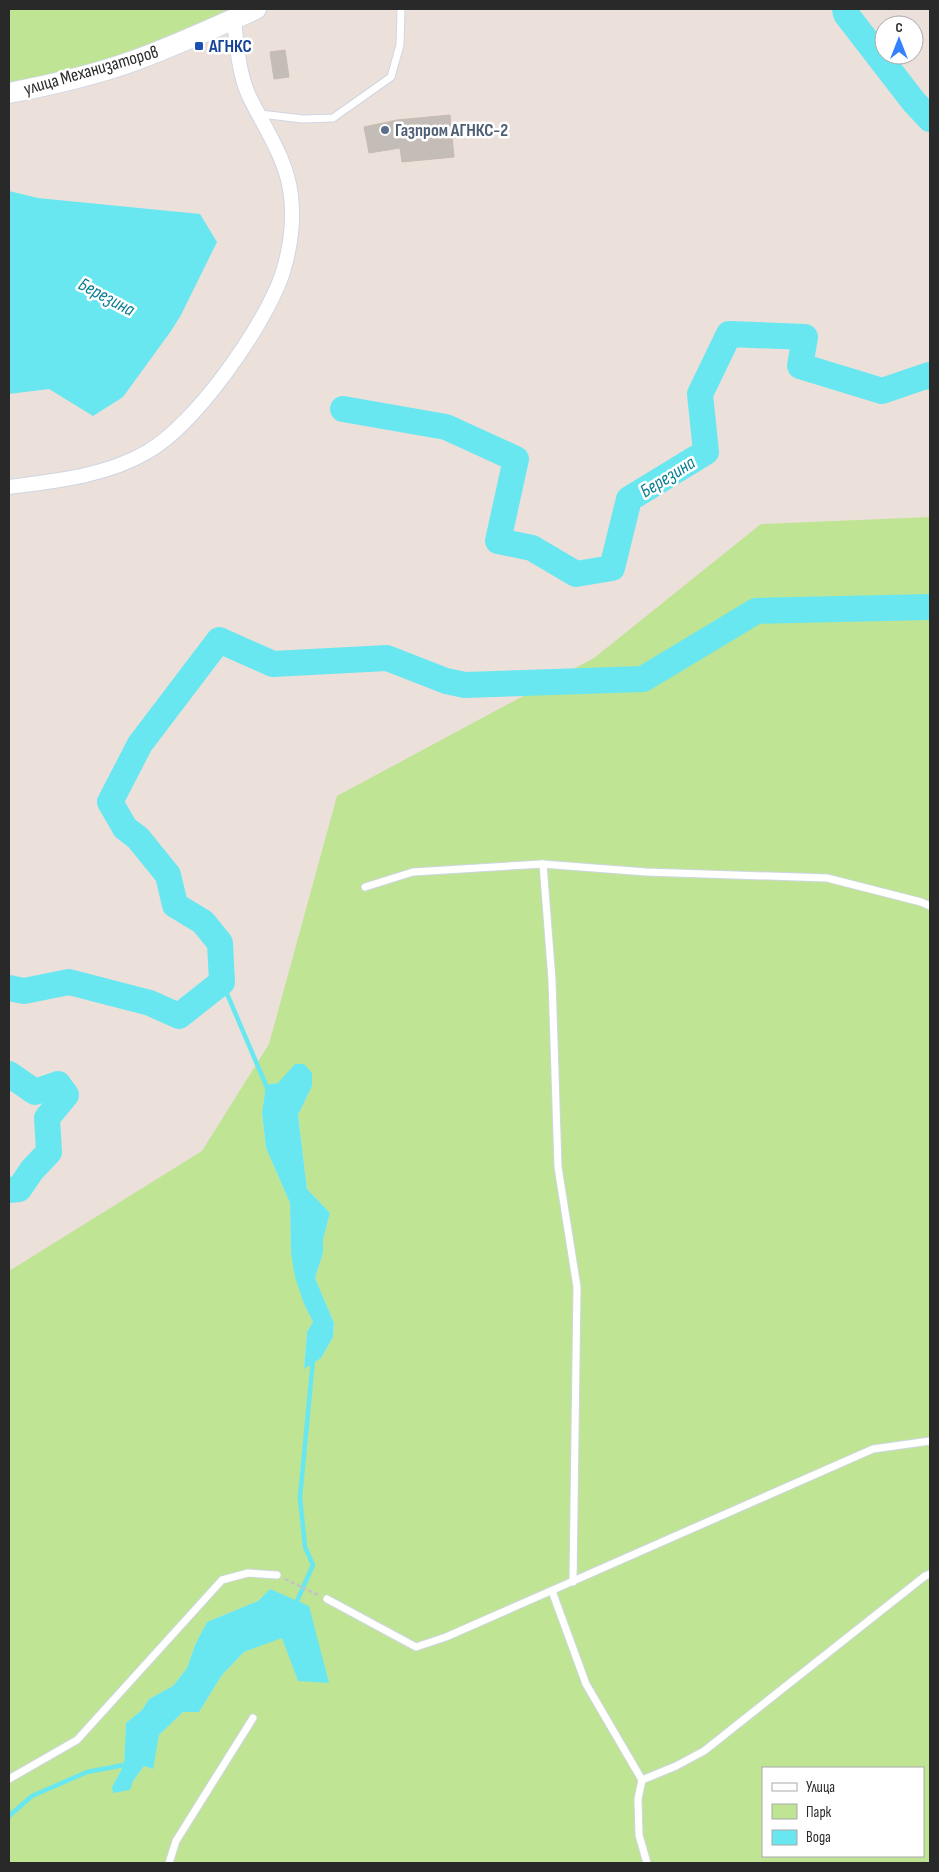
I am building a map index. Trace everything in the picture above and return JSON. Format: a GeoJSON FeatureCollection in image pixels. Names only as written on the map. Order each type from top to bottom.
{"type":"FeatureCollection","features":[{"type":"Feature","properties":{"kind":"street","name":"улица Механизаторов"},"geometry":{"type":"LineString","coordinates":[[9,93],[78,78],[134,61],[256,9]]}},
{"type":"Feature","properties":{"kind":"street"},"geometry":{"type":"LineString","coordinates":[[9,487],[74,476],[124,464],[162,443],[197,409],[253,333],[272,299],[282,275],[289,250],[292,219],[291,196],[284,168],[248,94],[238,56],[234,19]]}},
{"type":"Feature","properties":{"kind":"lane"},"geometry":{"type":"LineString","coordinates":[[259,114],[303,119],[333,118],[391,77],[400,45],[401,9]]}},
{"type":"Feature","properties":{"kind":"lane"},"geometry":{"type":"LineString","coordinates":[[542,864],[552,980],[558,1167],[577,1287],[573,1582]]}},
{"type":"Feature","properties":{"kind":"lane"},"geometry":{"type":"LineString","coordinates":[[365,887],[413,872],[542,864],[646,872],[827,878],[922,902],[930,906]]}},
{"type":"Feature","properties":{"kind":"lane"},"geometry":{"type":"LineString","coordinates":[[327,1599],[416,1648],[573,1582],[873,1449],[930,1441]]}},
{"type":"Feature","properties":{"kind":"lane"},"geometry":{"type":"LineString","coordinates":[[9,1779],[77,1740],[222,1580],[248,1573],[277,1575]]}},
{"type":"Feature","properties":{"kind":"lane"},"geometry":{"type":"LineString","coordinates":[[642,1780],[676,1766],[704,1751],[925,1576],[930,1574]]}},
{"type":"Feature","properties":{"kind":"lane"},"geometry":{"type":"LineString","coordinates":[[552,1591],[586,1684],[642,1780],[638,1799],[638,1835],[647,1863]]}},
{"type":"Feature","properties":{"kind":"lane"},"geometry":{"type":"LineString","coordinates":[[169,1863],[176,1841],[253,1718]]}},
{"type":"Feature","properties":{"kind":"path"},"geometry":{"type":"LineString","coordinates":[[277,1575],[327,1599]]}},
{"type":"Feature","properties":{"kind":"green space"},"geometry":{"type":"Polygon","coordinates":[[[9,9],[237,9],[132,54],[9,85],[9,9]]]}},
{"type":"Feature","properties":{"kind":"green space"},"geometry":{"type":"Polygon","coordinates":[[[930,517],[930,1863],[9,1863],[9,1271],[202,1151],[269,1044],[337,796],[594,658],[761,524],[930,517]],[[278,1083],[266,1085],[262,1114],[266,1148],[290,1203],[291,1253],[304,1304],[313,1322],[307,1332],[304,1368],[321,1358],[333,1337],[334,1323],[315,1278],[323,1253],[323,1239],[330,1213],[307,1189],[298,1115],[312,1086],[278,1083]],[[271,1589],[258,1601],[207,1622],[195,1645],[187,1668],[173,1686],[149,1699],[142,1710],[126,1723],[124,1765],[112,1787],[133,1781],[144,1766],[152,1769],[159,1735],[183,1712],[199,1712],[222,1675],[244,1652],[282,1637],[298,1681],[271,1589]]]}},
{"type":"Feature","properties":{"kind":"water"},"geometry":{"type":"Polygon","coordinates":[[[9,191],[38,198],[200,214],[217,242],[181,315],[171,331],[123,397],[93,416],[49,389],[9,394],[9,191]]]}},
{"type":"Feature","properties":{"kind":"water"},"geometry":{"type":"Polygon","coordinates":[[[295,1064],[304,1064],[312,1073],[312,1086],[298,1115],[307,1189],[330,1213],[323,1239],[323,1253],[315,1278],[334,1323],[333,1337],[321,1358],[304,1369],[307,1332],[313,1322],[304,1304],[295,1277],[291,1253],[290,1203],[266,1148],[262,1113],[266,1085],[278,1083],[295,1064]]]}},
{"type":"Feature","properties":{"kind":"water"},"geometry":{"type":"Polygon","coordinates":[[[270,1589],[309,1606],[329,1683],[298,1681],[282,1638],[244,1652],[222,1675],[199,1712],[183,1712],[159,1735],[153,1769],[144,1766],[133,1781],[130,1790],[113,1793],[112,1787],[124,1765],[126,1723],[142,1710],[149,1699],[173,1686],[187,1668],[195,1645],[207,1622],[258,1601],[270,1589]]]}},
{"type":"Feature","properties":{"kind":"building"},"geometry":{"type":"Polygon","coordinates":[[[285,50],[289,77],[274,79],[270,52],[285,50]]]}},
{"type":"Feature","properties":{"kind":"building"},"geometry":{"type":"Polygon","coordinates":[[[450,115],[454,157],[402,162],[400,148],[369,153],[364,127],[397,120],[450,115]]]}},
{"type":"Feature","properties":{"kind":"waterway"},"geometry":{"type":"LineString","coordinates":[[845,9],[846,14],[914,102],[930,119]]}},
{"type":"Feature","properties":{"kind":"waterway","name":"Березина"},"geometry":{"type":"LineString","coordinates":[[343,409],[446,427],[516,459],[498,541],[532,548],[576,574],[612,568],[629,499],[706,452],[700,394],[729,334],[805,337],[800,366],[882,391],[929,375],[930,377]]}},
{"type":"Feature","properties":{"kind":"waterway"},"geometry":{"type":"LineString","coordinates":[[9,988],[24,991],[69,982],[150,1003],[179,1016],[222,982],[220,943],[203,922],[175,905],[168,875],[138,838],[125,828],[110,802],[140,744],[219,640],[273,664],[387,658],[446,681],[465,685],[643,679],[756,611],[930,607]]}},
{"type":"Feature","properties":{"kind":"waterway"},"geometry":{"type":"LineString","coordinates":[[222,982],[268,1090]]}},
{"type":"Feature","properties":{"kind":"waterway"},"geometry":{"type":"LineString","coordinates":[[9,1074],[35,1092],[58,1084],[66,1095],[47,1118],[49,1152],[32,1170],[19,1189],[9,1190]]}},
{"type":"Feature","properties":{"kind":"waterway"},"geometry":{"type":"LineString","coordinates":[[292,1604],[297,1601],[313,1565],[305,1547],[300,1497],[313,1360]]}},
{"type":"Feature","properties":{"kind":"waterway"},"geometry":{"type":"LineString","coordinates":[[9,1816],[32,1796],[87,1772],[124,1765],[128,1762]]}},
{"type":"Feature","properties":{"kind":"place","name":"АГНКС"},"geometry":{"type":"Point","coordinates":[199,46]}},
{"type":"Feature","properties":{"kind":"place","name":"Газпром АГНКС-2"},"geometry":{"type":"Point","coordinates":[385,130]}}]}
